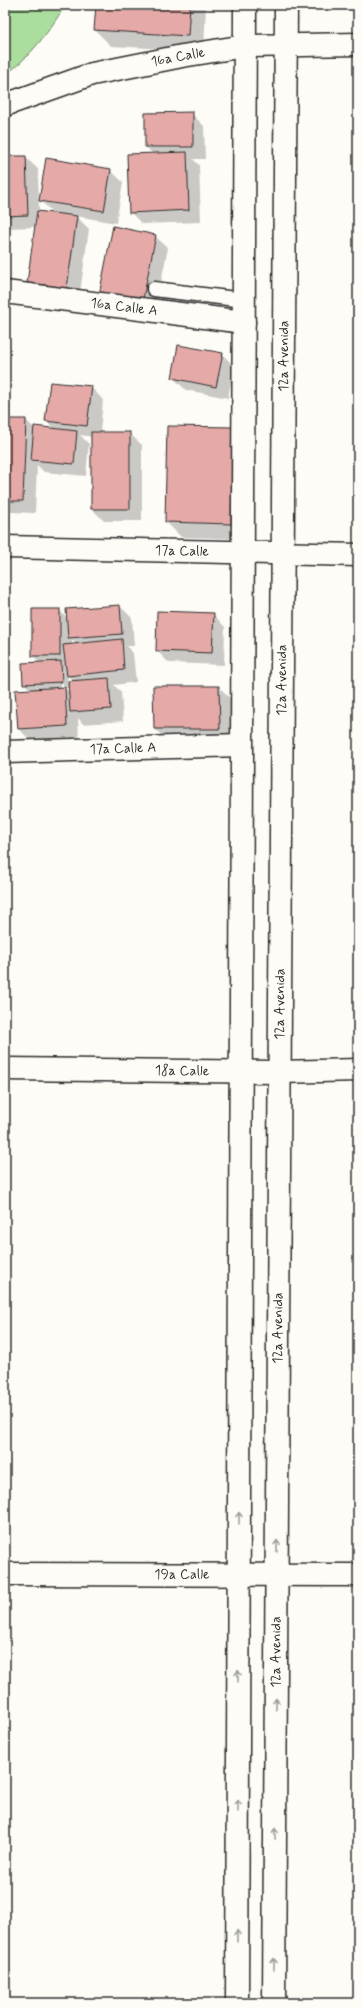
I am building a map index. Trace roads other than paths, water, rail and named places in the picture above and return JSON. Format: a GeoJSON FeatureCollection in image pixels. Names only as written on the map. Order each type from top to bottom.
{"type":"FeatureCollection","features":[{"type":"Feature","properties":{"kind":"main road"},"geometry":{"type":"LineString","coordinates":[[237,2003],[245,5]]}},
{"type":"Feature","properties":{"kind":"main road","name":"12a Avenida"},"geometry":{"type":"LineString","coordinates":[[274,2003],[286,5]]}},
{"type":"Feature","properties":{"kind":"main road","name":"16a Calle"},"geometry":{"type":"LineString","coordinates":[[5,105],[92,74],[245,46],[358,44]]}},
{"type":"Feature","properties":{"kind":"main road","name":"16a Calle A"},"geometry":{"type":"LineString","coordinates":[[5,292],[244,322]]}},
{"type":"Feature","properties":{"kind":"main road","name":"17a Calle"},"geometry":{"type":"LineString","coordinates":[[5,547],[283,555],[358,555]]}},
{"type":"Feature","properties":{"kind":"main road","name":"17a Calle A"},"geometry":{"type":"LineString","coordinates":[[5,752],[165,746],[241,745]]}},
{"type":"Feature","properties":{"kind":"main road","name":"18a Calle"},"geometry":{"type":"LineString","coordinates":[[5,1070],[280,1072],[358,1070]]}},
{"type":"Feature","properties":{"kind":"main road","name":"19a Calle"},"geometry":{"type":"LineString","coordinates":[[5,1574],[358,1575]]}},
{"type":"Feature","properties":{"kind":"lane"},"geometry":{"type":"LineString","coordinates":[[154,289],[244,300]]}}]}
